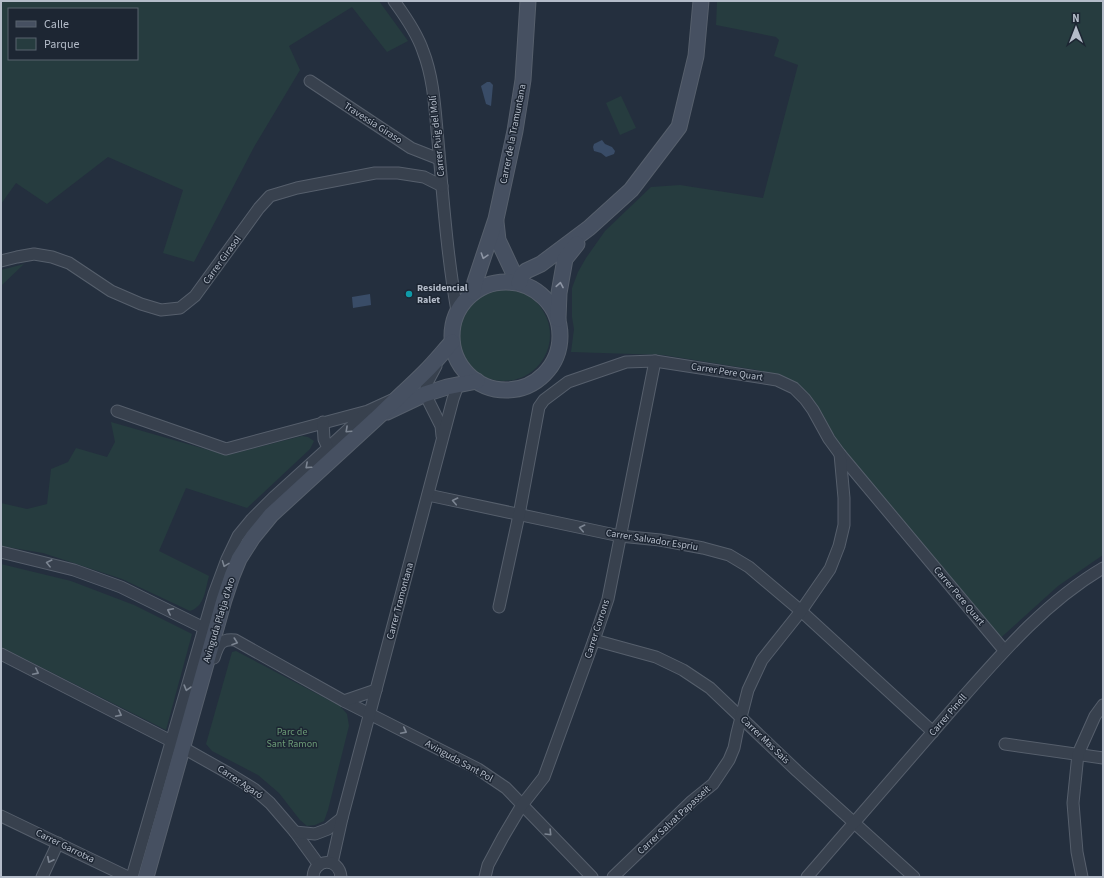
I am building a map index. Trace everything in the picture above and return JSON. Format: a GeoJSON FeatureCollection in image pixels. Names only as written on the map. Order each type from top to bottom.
{"type":"FeatureCollection","features":[{"type":"Feature","properties":{"kind":"main road","name":"Carrer de la Tramuntana"},"geometry":{"type":"LineString","coordinates":[[472,293],[496,219],[515,131],[523,80],[528,1]]}},
{"type":"Feature","properties":{"kind":"main road"},"geometry":{"type":"LineString","coordinates":[[516,283],[526,271],[541,264],[589,228],[631,190],[679,127],[696,56],[701,1]]}},
{"type":"Feature","properties":{"kind":"main road","name":"Carrer de la Tramuntana"},"geometry":{"type":"LineString","coordinates":[[496,219],[498,240],[508,259],[516,283]]}},
{"type":"Feature","properties":{"kind":"main road"},"geometry":{"type":"LineString","coordinates":[[558,324],[559,293],[565,259],[589,228]]}},
{"type":"Feature","properties":{"kind":"main road"},"geometry":{"type":"LineString","coordinates":[[508,259],[526,264],[541,264]]}},
{"type":"Feature","properties":{"kind":"main road"},"geometry":{"type":"LineString","coordinates":[[494,283],[516,283],[534,290],[547,300],[554,312],[558,324],[560,335],[557,353],[549,368],[537,380],[521,387],[504,390],[492,388],[477,381],[468,374],[459,363],[454,353],[452,342],[452,325],[463,302],[472,293],[494,283]]}},
{"type":"Feature","properties":{"kind":"main road","name":"Avinguda Platja d'Aro"},"geometry":{"type":"LineString","coordinates":[[146,877],[177,744],[195,702],[232,576],[240,559],[253,537],[271,515],[374,413],[399,402],[452,342]]}},
{"type":"Feature","properties":{"kind":"main road"},"geometry":{"type":"LineString","coordinates":[[399,402],[447,387],[477,381]]}},
{"type":"Feature","properties":{"kind":"street","name":"Carrer Puig del Molí"},"geometry":{"type":"LineString","coordinates":[[394,1],[409,23],[423,50],[431,78],[452,280]]}},
{"type":"Feature","properties":{"kind":"street","name":"Travessia Giraso"},"geometry":{"type":"LineString","coordinates":[[310,81],[411,148],[439,159]]}},
{"type":"Feature","properties":{"kind":"street","name":"Carrer Girasol"},"geometry":{"type":"LineString","coordinates":[[1,261],[34,254],[52,257],[68,263],[111,291],[141,304],[161,310],[180,308],[195,296],[259,208],[270,196],[297,188],[375,173],[398,173],[424,177],[442,186]]}},
{"type":"Feature","properties":{"kind":"street"},"geometry":{"type":"LineString","coordinates":[[452,280],[458,289],[472,293]]}},
{"type":"Feature","properties":{"kind":"street"},"geometry":{"type":"LineString","coordinates":[[452,280],[458,311]]}},
{"type":"Feature","properties":{"kind":"street"},"geometry":{"type":"LineString","coordinates":[[442,355],[427,383],[425,394],[441,426],[442,441]]}},
{"type":"Feature","properties":{"kind":"street","name":"Carrer Pere Quart"},"geometry":{"type":"LineString","coordinates":[[499,607],[519,515],[539,407],[544,400],[568,382],[626,362],[655,361],[777,380],[794,388],[813,410],[829,439],[840,454],[1004,650]]}},
{"type":"Feature","properties":{"kind":"street","name":"Carrer Corrons"},"geometry":{"type":"LineString","coordinates":[[484,877],[488,865],[522,805],[544,777],[608,599],[655,361]]}},
{"type":"Feature","properties":{"kind":"street","name":"Carrer Tramontana"},"geometry":{"type":"LineString","coordinates":[[332,863],[342,818],[458,386]]}},
{"type":"Feature","properties":{"kind":"street"},"geometry":{"type":"LineString","coordinates":[[399,402],[416,403],[433,409]]}},
{"type":"Feature","properties":{"kind":"street"},"geometry":{"type":"LineString","coordinates":[[117,411],[226,449],[324,422],[374,413]]}},
{"type":"Feature","properties":{"kind":"street"},"geometry":{"type":"LineString","coordinates":[[132,877],[177,744],[204,628],[227,559],[238,536],[252,519],[274,497],[328,448],[374,413]]}},
{"type":"Feature","properties":{"kind":"street"},"geometry":{"type":"LineString","coordinates":[[324,422],[324,440],[328,448]]}},
{"type":"Feature","properties":{"kind":"street","name":"Carrer Salvat Papasseit"},"geometry":{"type":"LineString","coordinates":[[613,877],[692,801],[713,784],[729,760],[734,748],[748,690],[762,660],[801,611],[830,568],[839,546],[844,525],[844,498],[840,454]]}},
{"type":"Feature","properties":{"kind":"street","name":"Carrer Salvador Espriu"},"geometry":{"type":"LineString","coordinates":[[428,495],[620,536],[660,540],[703,548],[729,555],[749,567],[801,611],[932,732]]}},
{"type":"Feature","properties":{"kind":"street"},"geometry":{"type":"LineString","coordinates":[[1,552],[74,570],[114,584],[204,628]]}},
{"type":"Feature","properties":{"kind":"street","name":"Carrer Pinell"},"geometry":{"type":"LineString","coordinates":[[807,877],[1004,650],[1049,607],[1085,578],[1103,568]]}},
{"type":"Feature","properties":{"kind":"street","name":"Avinguda Sant Pol"},"geometry":{"type":"LineString","coordinates":[[195,702],[204,691],[218,647],[223,641],[228,639],[235,640],[344,701],[478,769],[506,788],[592,877]]}},
{"type":"Feature","properties":{"kind":"street","name":"Carrer Mas Sais"},"geometry":{"type":"LineString","coordinates":[[594,640],[656,657],[683,670],[710,688],[797,771],[914,877]]}},
{"type":"Feature","properties":{"kind":"street","name":"Carrer Agaró"},"geometry":{"type":"LineString","coordinates":[[1,654],[177,744],[228,772],[254,789],[270,803],[295,832],[319,865]]}},
{"type":"Feature","properties":{"kind":"street"},"geometry":{"type":"LineString","coordinates":[[344,701],[376,690]]}},
{"type":"Feature","properties":{"kind":"street"},"geometry":{"type":"LineString","coordinates":[[1082,877],[1077,852],[1073,803],[1078,754],[1095,716],[1103,705]]}},
{"type":"Feature","properties":{"kind":"street"},"geometry":{"type":"LineString","coordinates":[[1005,744],[1103,758]]}},
{"type":"Feature","properties":{"kind":"street","name":"Carrer Garrotxa"},"geometry":{"type":"LineString","coordinates":[[1,816],[128,877]]}},
{"type":"Feature","properties":{"kind":"street"},"geometry":{"type":"LineString","coordinates":[[295,832],[315,834],[328,829],[342,818]]}},
{"type":"Feature","properties":{"kind":"street"},"geometry":{"type":"LineString","coordinates":[[42,877],[58,843]]}},
{"type":"Feature","properties":{"kind":"street"},"geometry":{"type":"LineString","coordinates":[[313,877],[314,869],[327,862],[332,863],[338,868],[341,877]]}},
{"type":"Feature","properties":{"kind":"green space"},"geometry":{"type":"Polygon","coordinates":[[[1,1],[379,1],[408,41],[387,52],[352,7],[289,46],[300,70],[254,147],[194,262],[163,253],[183,190],[108,157],[47,204],[16,183],[1,204],[1,1]]]}},
{"type":"Feature","properties":{"kind":"green space"},"geometry":{"type":"Polygon","coordinates":[[[717,1],[1103,1],[1103,555],[1058,586],[996,642],[842,453],[800,391],[757,370],[663,355],[571,352],[574,329],[572,317],[572,288],[578,272],[605,231],[651,187],[680,185],[763,198],[798,65],[774,56],[779,40],[776,37],[716,25],[717,1]]]}},
{"type":"Feature","properties":{"kind":"green space"},"geometry":{"type":"Polygon","coordinates":[[[621,96],[636,128],[620,135],[606,103],[621,96]]]}},
{"type":"Feature","properties":{"kind":"green space"},"geometry":{"type":"Polygon","coordinates":[[[24,264],[1,286],[1,270],[24,264]]]}},
{"type":"Feature","properties":{"kind":"green space"},"geometry":{"type":"Polygon","coordinates":[[[495,289],[513,289],[530,296],[543,309],[550,326],[550,344],[543,361],[530,374],[513,381],[495,381],[478,374],[465,361],[458,344],[458,326],[465,309],[478,296],[495,289]]]}},
{"type":"Feature","properties":{"kind":"green space"},"geometry":{"type":"Polygon","coordinates":[[[111,422],[219,453],[232,454],[302,436],[308,437],[314,441],[310,449],[247,508],[186,488],[159,551],[209,576],[204,597],[195,609],[190,611],[122,579],[43,553],[1,546],[1,503],[27,509],[47,504],[51,469],[68,462],[76,448],[107,457],[115,442],[111,422]]]}},
{"type":"Feature","properties":{"kind":"green space"},"geometry":{"type":"Polygon","coordinates":[[[1,564],[71,581],[134,605],[192,634],[166,730],[1,647],[1,564]]]}},
{"type":"Feature","properties":{"kind":"green space","name":"Parc de Sant Ramon"},"geometry":{"type":"Polygon","coordinates":[[[236,651],[340,706],[347,714],[349,726],[324,821],[315,825],[307,826],[300,820],[279,793],[258,775],[212,751],[206,744],[232,652],[236,651]]]}},
{"type":"Feature","properties":{"kind":"water"},"geometry":{"type":"Polygon","coordinates":[[[487,82],[490,82],[493,85],[491,106],[486,104],[481,86],[487,82]]]}},
{"type":"Feature","properties":{"kind":"water"},"geometry":{"type":"Polygon","coordinates":[[[602,140],[605,144],[612,147],[615,151],[614,154],[606,157],[601,153],[594,151],[594,144],[602,140]]]}},
{"type":"Feature","properties":{"kind":"water"},"geometry":{"type":"Polygon","coordinates":[[[370,294],[371,305],[353,308],[352,297],[370,294]]]}},
{"type":"Feature","properties":{"kind":"place","name":"Residencial Ralet"},"geometry":{"type":"Point","coordinates":[409,294]}}]}
